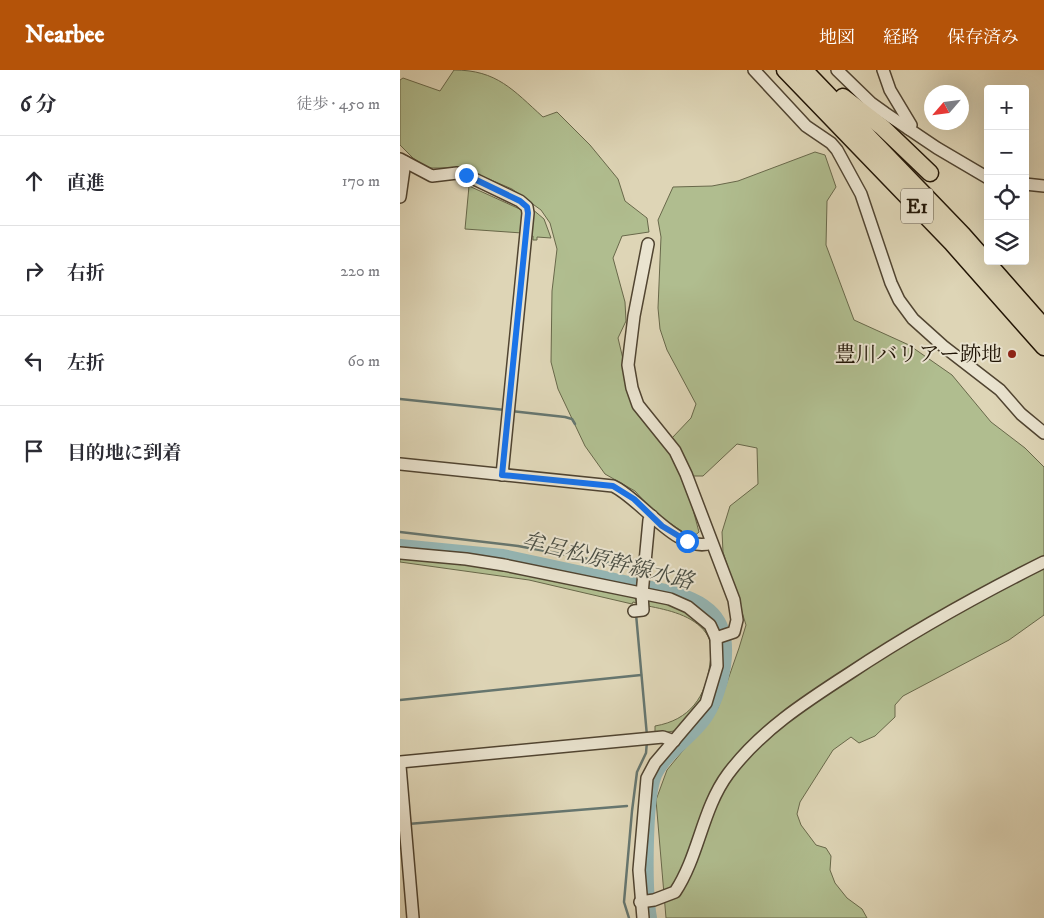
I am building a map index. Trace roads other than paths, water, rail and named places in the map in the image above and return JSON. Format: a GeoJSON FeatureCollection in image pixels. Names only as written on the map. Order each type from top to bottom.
{"type":"FeatureCollection","features":[{"type":"Feature","properties":{"kind":"highway","name":"E1"},"geometry":{"type":"LineString","coordinates":[[785,70],[952,243],[1044,347]]}},
{"type":"Feature","properties":{"kind":"highway","name":"E1"},"geometry":{"type":"LineString","coordinates":[[806,70],[962,234],[1044,327]]}},
{"type":"Feature","properties":{"kind":"highway"},"geometry":{"type":"LineString","coordinates":[[806,70],[882,127],[930,173]]}},
{"type":"Feature","properties":{"kind":"street"},"geometry":{"type":"LineString","coordinates":[[754,70],[806,126],[834,140],[861,194],[878,248],[899,300],[913,318],[943,346],[1000,390],[1021,414],[1044,433]]}},
{"type":"Feature","properties":{"kind":"street"},"geometry":{"type":"LineString","coordinates":[[837,70],[868,105],[984,176]]}},
{"type":"Feature","properties":{"kind":"street"},"geometry":{"type":"LineString","coordinates":[[883,70],[890,90],[911,125],[909,129]]}},
{"type":"Feature","properties":{"kind":"street"},"geometry":{"type":"LineString","coordinates":[[400,197],[403,160],[432,176],[457,173],[466,175],[520,201],[527,207],[528,213],[502,475]]}},
{"type":"Feature","properties":{"kind":"street"},"geometry":{"type":"LineString","coordinates":[[1029,184],[1044,186]]}},
{"type":"Feature","properties":{"kind":"street"},"geometry":{"type":"LineString","coordinates":[[648,244],[634,316],[628,365],[632,388],[638,405],[675,451],[686,474],[734,600],[737,620],[734,632],[721,637]]}},
{"type":"Feature","properties":{"kind":"street"},"geometry":{"type":"LineString","coordinates":[[400,464],[613,486],[634,499],[662,526],[687,541],[700,544],[711,542]]}},
{"type":"Feature","properties":{"kind":"street"},"geometry":{"type":"LineString","coordinates":[[637,611],[643,610],[649,520],[652,516]]}},
{"type":"Feature","properties":{"kind":"street"},"geometry":{"type":"LineString","coordinates":[[400,553],[504,565],[643,588],[688,607],[721,637]]}},
{"type":"Feature","properties":{"kind":"street"},"geometry":{"type":"LineString","coordinates":[[646,901],[675,892],[718,790],[744,754],[758,740],[800,705],[878,654],[992,588],[1044,562]]}},
{"type":"Feature","properties":{"kind":"street"},"geometry":{"type":"LineString","coordinates":[[643,918],[646,901],[639,870],[647,778],[655,763],[706,703],[717,666],[721,637]]}},
{"type":"Feature","properties":{"kind":"street"},"geometry":{"type":"LineString","coordinates":[[400,762],[663,737],[674,740]]}},
{"type":"Feature","properties":{"kind":"street"},"geometry":{"type":"LineString","coordinates":[[400,766],[413,918]]}},
{"type":"Feature","properties":{"kind":"waterway"},"geometry":{"type":"LineString","coordinates":[[400,399],[505,410]]}},
{"type":"Feature","properties":{"kind":"waterway"},"geometry":{"type":"LineString","coordinates":[[511,411],[565,417],[572,419],[575,424]]}},
{"type":"Feature","properties":{"kind":"waterway"},"geometry":{"type":"LineString","coordinates":[[400,532],[518,546],[637,568]]}},
{"type":"Feature","properties":{"kind":"waterway","name":"牟呂松原幹線水路"},"geometry":{"type":"LineString","coordinates":[[400,546],[503,556],[666,591],[697,602],[713,614],[720,625],[724,637],[725,651],[724,666],[717,695],[705,718],[665,759],[655,775],[652,787],[649,804],[647,845],[647,888],[650,918]]}},
{"type":"Feature","properties":{"kind":"waterway"},"geometry":{"type":"LineString","coordinates":[[636,614],[647,736]]}},
{"type":"Feature","properties":{"kind":"waterway"},"geometry":{"type":"LineString","coordinates":[[400,700],[641,675]]}},
{"type":"Feature","properties":{"kind":"waterway"},"geometry":{"type":"LineString","coordinates":[[629,918],[624,902],[632,811],[637,772],[646,753],[647,741]]}},
{"type":"Feature","properties":{"kind":"waterway"},"geometry":{"type":"LineString","coordinates":[[408,824],[627,806]]}},
{"type":"Feature","properties":{"kind":"place","name":"豊川バリアー跡地"},"geometry":{"type":"Point","coordinates":[1012,354]}}]}
